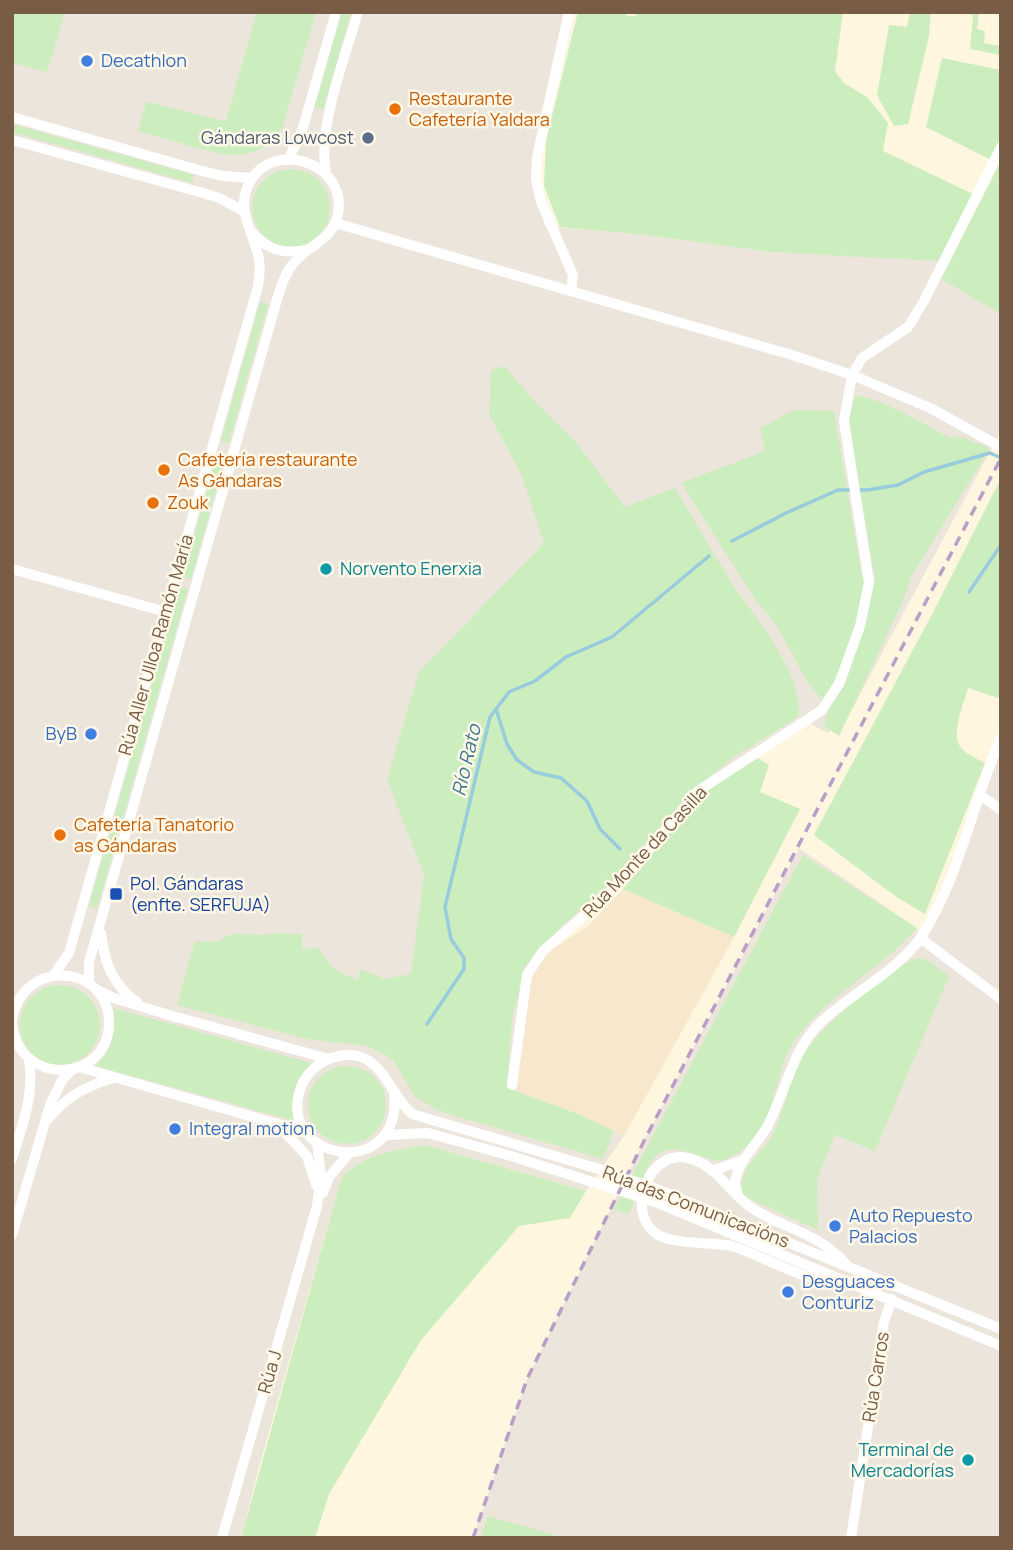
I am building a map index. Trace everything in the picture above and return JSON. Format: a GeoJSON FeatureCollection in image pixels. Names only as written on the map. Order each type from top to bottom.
{"type":"FeatureCollection","features":[{"type":"Feature","properties":{"kind":"street"},"geometry":{"type":"LineString","coordinates":[[289,158],[302,131],[335,12]]}},
{"type":"Feature","properties":{"kind":"street"},"geometry":{"type":"LineString","coordinates":[[326,173],[323,158],[325,131],[358,12]]}},
{"type":"Feature","properties":{"kind":"street"},"geometry":{"type":"LineString","coordinates":[[569,12],[537,159],[536,179],[541,202],[573,275],[570,291]]}},
{"type":"Feature","properties":{"kind":"street"},"geometry":{"type":"LineString","coordinates":[[12,117],[202,171],[252,178]]}},
{"type":"Feature","properties":{"kind":"street"},"geometry":{"type":"LineString","coordinates":[[12,140],[217,197],[244,211],[244,200],[252,178],[262,168],[275,161],[302,159],[315,164],[326,173],[334,185],[338,200],[335,223],[792,355],[852,375],[930,408],[999,446]]}},
{"type":"Feature","properties":{"kind":"street"},"geometry":{"type":"LineString","coordinates":[[852,375],[862,358],[908,327],[924,302],[1001,147]]}},
{"type":"Feature","properties":{"kind":"street","name":"Rúa Aller Ulloa Ramón María"},"geometry":{"type":"LineString","coordinates":[[53,975],[69,953],[258,286],[259,259],[244,211]]}},
{"type":"Feature","properties":{"kind":"street","name":"Rúa Aller Ulloa Ramón María"},"geometry":{"type":"LineString","coordinates":[[12,1235],[56,1090],[62,1080],[98,1053],[108,1032],[107,1009],[92,987],[89,962],[276,303],[287,272],[307,250],[324,240],[335,223]]}},
{"type":"Feature","properties":{"kind":"street"},"geometry":{"type":"LineString","coordinates":[[250,229],[260,242],[275,250],[291,253],[307,250]]}},
{"type":"Feature","properties":{"kind":"street","name":"Rúa Monte da Casilla"},"geometry":{"type":"LineString","coordinates":[[512,1085],[527,975],[543,951],[620,884],[698,791],[822,710],[839,684],[860,626],[869,582],[844,421],[852,375]]}},
{"type":"Feature","properties":{"kind":"street"},"geometry":{"type":"LineString","coordinates":[[12,569],[166,612]]}},
{"type":"Feature","properties":{"kind":"street"},"geometry":{"type":"LineString","coordinates":[[739,1197],[734,1186],[743,1160],[766,1128],[782,1098],[803,1046],[818,1024],[899,959],[920,938],[942,904],[1001,738]]}},
{"type":"Feature","properties":{"kind":"street"},"geometry":{"type":"LineString","coordinates":[[979,794],[1001,810]]}},
{"type":"Feature","properties":{"kind":"street"},"geometry":{"type":"LineString","coordinates":[[100,926],[103,956],[113,978],[128,996],[146,1008]]}},
{"type":"Feature","properties":{"kind":"street"},"geometry":{"type":"LineString","coordinates":[[920,938],[1001,999]]}},
{"type":"Feature","properties":{"kind":"street"},"geometry":{"type":"LineString","coordinates":[[92,987],[72,976],[53,975],[40,979],[29,987],[16,1003],[13,1028],[16,1043],[29,1059],[42,1068],[58,1071],[76,1068],[306,1132]]}},
{"type":"Feature","properties":{"kind":"street"},"geometry":{"type":"LineString","coordinates":[[12,990],[29,987]]}},
{"type":"Feature","properties":{"kind":"street","name":"Rúa das Comunicacións"},"geometry":{"type":"LineString","coordinates":[[92,987],[114,998],[146,1008],[329,1059],[352,1056],[374,1064],[383,1072],[402,1104],[412,1114],[599,1169],[659,1190],[1001,1329]]}},
{"type":"Feature","properties":{"kind":"street"},"geometry":{"type":"LineString","coordinates":[[12,1159],[28,1104],[31,1072],[29,1059]]}},
{"type":"Feature","properties":{"kind":"street"},"geometry":{"type":"LineString","coordinates":[[329,1059],[309,1073],[298,1096],[298,1109],[306,1132],[317,1143],[326,1149],[349,1153]]}},
{"type":"Feature","properties":{"kind":"street","name":"Rúa Aller Ulloa Ramón María"},"geometry":{"type":"LineString","coordinates":[[44,1124],[60,1104],[79,1090],[115,1078]]}},
{"type":"Feature","properties":{"kind":"street"},"geometry":{"type":"LineString","coordinates":[[385,1135],[394,1114],[394,1092]]}},
{"type":"Feature","properties":{"kind":"street"},"geometry":{"type":"LineString","coordinates":[[277,1124],[307,1156],[312,1167],[318,1200]]}},
{"type":"Feature","properties":{"kind":"street","name":"Rúa das Comunicacións"},"geometry":{"type":"LineString","coordinates":[[349,1153],[369,1148],[385,1135],[428,1133],[592,1181],[655,1202],[1001,1346]]}},
{"type":"Feature","properties":{"kind":"street","name":"Rúa J"},"geometry":{"type":"LineString","coordinates":[[222,1538],[318,1200],[321,1176],[317,1143]]}},
{"type":"Feature","properties":{"kind":"street","name":"Rúa J"},"geometry":{"type":"LineString","coordinates":[[318,1200],[329,1177],[349,1153]]}},
{"type":"Feature","properties":{"kind":"street"},"geometry":{"type":"LineString","coordinates":[[848,1266],[832,1249],[759,1213],[702,1163],[673,1157],[659,1165],[643,1190],[641,1208],[647,1224],[661,1237],[736,1247],[811,1277],[835,1283],[856,1284]]}},
{"type":"Feature","properties":{"kind":"street"},"geometry":{"type":"LineString","coordinates":[[712,1171],[743,1160]]}},
{"type":"Feature","properties":{"kind":"street","name":"Rúa Carros"},"geometry":{"type":"LineString","coordinates":[[851,1538],[884,1322],[892,1300]]}},
{"type":"Feature","properties":{"kind":"shaded area"},"geometry":{"type":"Polygon","coordinates":[[[12,12],[564,12],[533,151],[533,184],[545,226],[645,235],[771,252],[935,260],[947,265],[942,279],[1001,314],[1001,431],[850,713],[828,733],[801,719],[704,784],[609,891],[543,948],[520,993],[507,1088],[578,1114],[624,1136],[586,1191],[425,1145],[341,1179],[241,1538],[12,1538],[12,12]]]}},
{"type":"Feature","properties":{"kind":"shaded area"},"geometry":{"type":"Polygon","coordinates":[[[1001,738],[1001,1538],[473,1538],[527,1379],[645,1139],[799,848],[917,928],[920,937],[942,903],[1001,738]]]}},
{"type":"Feature","properties":{"kind":"shaded area"},"geometry":{"type":"Polygon","coordinates":[[[623,889],[734,937],[624,1136],[578,1114],[514,1090],[530,978],[544,955],[588,926],[623,889]]]}},
{"type":"Feature","properties":{"kind":"green space"},"geometry":{"type":"Polygon","coordinates":[[[12,12],[65,12],[47,72],[12,63],[12,12]]]}},
{"type":"Feature","properties":{"kind":"green space"},"geometry":{"type":"Polygon","coordinates":[[[257,12],[316,12],[283,126],[273,138],[253,152],[230,155],[138,131],[146,103],[149,102],[226,120],[257,12]]]}},
{"type":"Feature","properties":{"kind":"green space"},"geometry":{"type":"Polygon","coordinates":[[[342,12],[351,12],[323,110],[315,107],[342,12]]]}},
{"type":"Feature","properties":{"kind":"green space"},"geometry":{"type":"Polygon","coordinates":[[[578,12],[625,12],[627,16],[635,16],[636,12],[843,12],[835,71],[844,83],[867,97],[888,123],[883,151],[973,194],[939,261],[771,252],[560,227],[544,186],[546,140],[578,12]]]}},
{"type":"Feature","properties":{"kind":"green space"},"geometry":{"type":"Polygon","coordinates":[[[910,12],[931,12],[929,36],[908,124],[894,126],[877,95],[889,25],[907,27],[910,12]]]}},
{"type":"Feature","properties":{"kind":"green space"},"geometry":{"type":"Polygon","coordinates":[[[949,12],[979,12],[977,29],[985,31],[984,43],[1001,46],[1001,55],[970,49],[973,15],[949,12]]]}},
{"type":"Feature","properties":{"kind":"green space"},"geometry":{"type":"Polygon","coordinates":[[[942,58],[1001,70],[1001,141],[991,160],[926,127],[942,58]]]}},
{"type":"Feature","properties":{"kind":"green space"},"geometry":{"type":"Polygon","coordinates":[[[12,124],[194,175],[192,183],[12,132],[12,124]]]}},
{"type":"Feature","properties":{"kind":"green space"},"geometry":{"type":"Polygon","coordinates":[[[1001,161],[1001,314],[941,279],[1001,161]]]}},
{"type":"Feature","properties":{"kind":"green space"},"geometry":{"type":"Polygon","coordinates":[[[283,169],[299,169],[313,175],[324,186],[330,200],[330,216],[324,230],[313,241],[299,247],[283,247],[269,241],[258,230],[252,216],[252,200],[258,186],[269,175],[283,169]]]}},
{"type":"Feature","properties":{"kind":"green space"},"geometry":{"type":"Polygon","coordinates":[[[260,302],[268,304],[229,443],[221,441],[260,302]]]}},
{"type":"Feature","properties":{"kind":"green space"},"geometry":{"type":"Polygon","coordinates":[[[504,366],[537,404],[574,440],[625,507],[675,488],[733,585],[776,648],[794,684],[798,701],[798,717],[734,757],[692,791],[604,890],[563,925],[525,966],[512,1020],[507,1088],[578,1114],[614,1131],[603,1159],[439,1111],[415,1096],[393,1060],[368,1046],[307,1039],[177,1005],[195,941],[217,942],[232,934],[302,934],[302,949],[318,948],[334,969],[358,981],[360,969],[385,979],[411,974],[424,875],[387,779],[419,672],[544,543],[522,476],[489,414],[491,370],[504,366]]]}},
{"type":"Feature","properties":{"kind":"green space"},"geometry":{"type":"Polygon","coordinates":[[[855,396],[892,407],[950,438],[958,436],[990,448],[911,577],[903,601],[839,736],[824,726],[829,708],[846,682],[866,623],[875,578],[848,421],[855,396]]]}},
{"type":"Feature","properties":{"kind":"green space"},"geometry":{"type":"Polygon","coordinates":[[[794,410],[834,411],[864,586],[864,602],[854,638],[822,700],[807,681],[775,623],[755,599],[681,483],[765,451],[760,428],[794,410]]]}},
{"type":"Feature","properties":{"kind":"green space"},"geometry":{"type":"Polygon","coordinates":[[[218,451],[226,453],[191,579],[183,577],[218,451]]]}},
{"type":"Feature","properties":{"kind":"green space"},"geometry":{"type":"Polygon","coordinates":[[[1001,478],[1001,699],[968,688],[958,723],[958,743],[966,752],[985,763],[925,914],[895,896],[814,835],[938,603],[1001,478]]]}},
{"type":"Feature","properties":{"kind":"green space"},"geometry":{"type":"Polygon","coordinates":[[[180,586],[188,589],[97,908],[89,906],[180,586]]]}},
{"type":"Feature","properties":{"kind":"green space"},"geometry":{"type":"Polygon","coordinates":[[[757,758],[769,765],[760,792],[800,809],[734,937],[623,889],[657,842],[697,797],[757,758]]]}},
{"type":"Feature","properties":{"kind":"green space"},"geometry":{"type":"Polygon","coordinates":[[[803,855],[917,928],[887,957],[821,1010],[795,1040],[782,1067],[768,1113],[753,1140],[738,1153],[723,1160],[667,1150],[650,1164],[629,1214],[614,1209],[803,855]]]}},
{"type":"Feature","properties":{"kind":"green space"},"geometry":{"type":"Polygon","coordinates":[[[920,958],[928,960],[949,976],[875,1151],[835,1135],[817,1179],[818,1230],[743,1196],[743,1177],[774,1132],[796,1071],[813,1041],[877,983],[894,970],[920,958]]]}},
{"type":"Feature","properties":{"kind":"green space"},"geometry":{"type":"Polygon","coordinates":[[[60,985],[75,988],[88,997],[97,1010],[100,1025],[97,1040],[88,1053],[75,1062],[60,1065],[45,1062],[32,1053],[23,1040],[20,1025],[23,1010],[32,997],[45,988],[60,985]]]}},
{"type":"Feature","properties":{"kind":"green space"},"geometry":{"type":"Polygon","coordinates":[[[113,1008],[311,1063],[301,1076],[293,1097],[295,1121],[96,1066],[112,1039],[113,1008]]]}},
{"type":"Feature","properties":{"kind":"green space"},"geometry":{"type":"Polygon","coordinates":[[[347,1066],[362,1069],[375,1077],[383,1090],[386,1105],[383,1120],[375,1133],[362,1141],[347,1144],[332,1141],[319,1133],[311,1120],[308,1105],[311,1090],[319,1077],[332,1069],[347,1066]]]}},
{"type":"Feature","properties":{"kind":"green space"},"geometry":{"type":"Polygon","coordinates":[[[425,1145],[586,1191],[570,1218],[519,1226],[421,1340],[329,1494],[315,1538],[241,1538],[341,1179],[368,1159],[425,1145]]]}},
{"type":"Feature","properties":{"kind":"green space"},"geometry":{"type":"Polygon","coordinates":[[[488,1516],[565,1538],[481,1538],[488,1516]]]}},
{"type":"Feature","properties":{"kind":"waterway","name":"Río Rato"},"geometry":{"type":"LineString","coordinates":[[732,541],[838,490],[867,490],[898,485],[924,472],[990,453],[1001,458]]}},
{"type":"Feature","properties":{"kind":"waterway"},"geometry":{"type":"LineString","coordinates":[[969,592],[1001,545]]}},
{"type":"Feature","properties":{"kind":"waterway","name":"Río Rato"},"geometry":{"type":"LineString","coordinates":[[427,1024],[464,969],[464,958],[451,939],[445,907],[490,717],[509,692],[535,681],[566,657],[612,637],[709,556]]}},
{"type":"Feature","properties":{"kind":"waterway"},"geometry":{"type":"LineString","coordinates":[[496,709],[507,744],[517,760],[534,772],[561,778],[587,801],[600,829],[620,849]]}},
{"type":"Feature","properties":{"kind":"railway"},"geometry":{"type":"LineString","coordinates":[[473,1538],[527,1379],[645,1139],[1001,458]]}},
{"type":"Feature","properties":{"kind":"place","name":"Decathlon"},"geometry":{"type":"Point","coordinates":[87,61]}},
{"type":"Feature","properties":{"kind":"place","name":"Restaurante Cafetería Yaldara"},"geometry":{"type":"Point","coordinates":[395,109]}},
{"type":"Feature","properties":{"kind":"place","name":"Gándaras Lowcost"},"geometry":{"type":"Point","coordinates":[368,138]}},
{"type":"Feature","properties":{"kind":"place","name":"Cafetería restaurante As Gándaras"},"geometry":{"type":"Point","coordinates":[164,470]}},
{"type":"Feature","properties":{"kind":"place","name":"Zouk"},"geometry":{"type":"Point","coordinates":[153,503]}},
{"type":"Feature","properties":{"kind":"place","name":"Norvento Enerxia"},"geometry":{"type":"Point","coordinates":[326,569]}},
{"type":"Feature","properties":{"kind":"place","name":"ByB"},"geometry":{"type":"Point","coordinates":[91,734]}},
{"type":"Feature","properties":{"kind":"place","name":"Cafetería Tanatorio as Gándaras"},"geometry":{"type":"Point","coordinates":[60,835]}},
{"type":"Feature","properties":{"kind":"place","name":"Pol. Gándaras (enfte. SERFUJA)"},"geometry":{"type":"Point","coordinates":[116,894]}},
{"type":"Feature","properties":{"kind":"place","name":"Integral motion"},"geometry":{"type":"Point","coordinates":[175,1129]}},
{"type":"Feature","properties":{"kind":"place","name":"Auto Repuesto Palacios"},"geometry":{"type":"Point","coordinates":[835,1226]}},
{"type":"Feature","properties":{"kind":"place","name":"Desguaces Conturiz"},"geometry":{"type":"Point","coordinates":[788,1292]}},
{"type":"Feature","properties":{"kind":"place","name":"Terminal de Mercadorías"},"geometry":{"type":"Point","coordinates":[968,1460]}}]}
